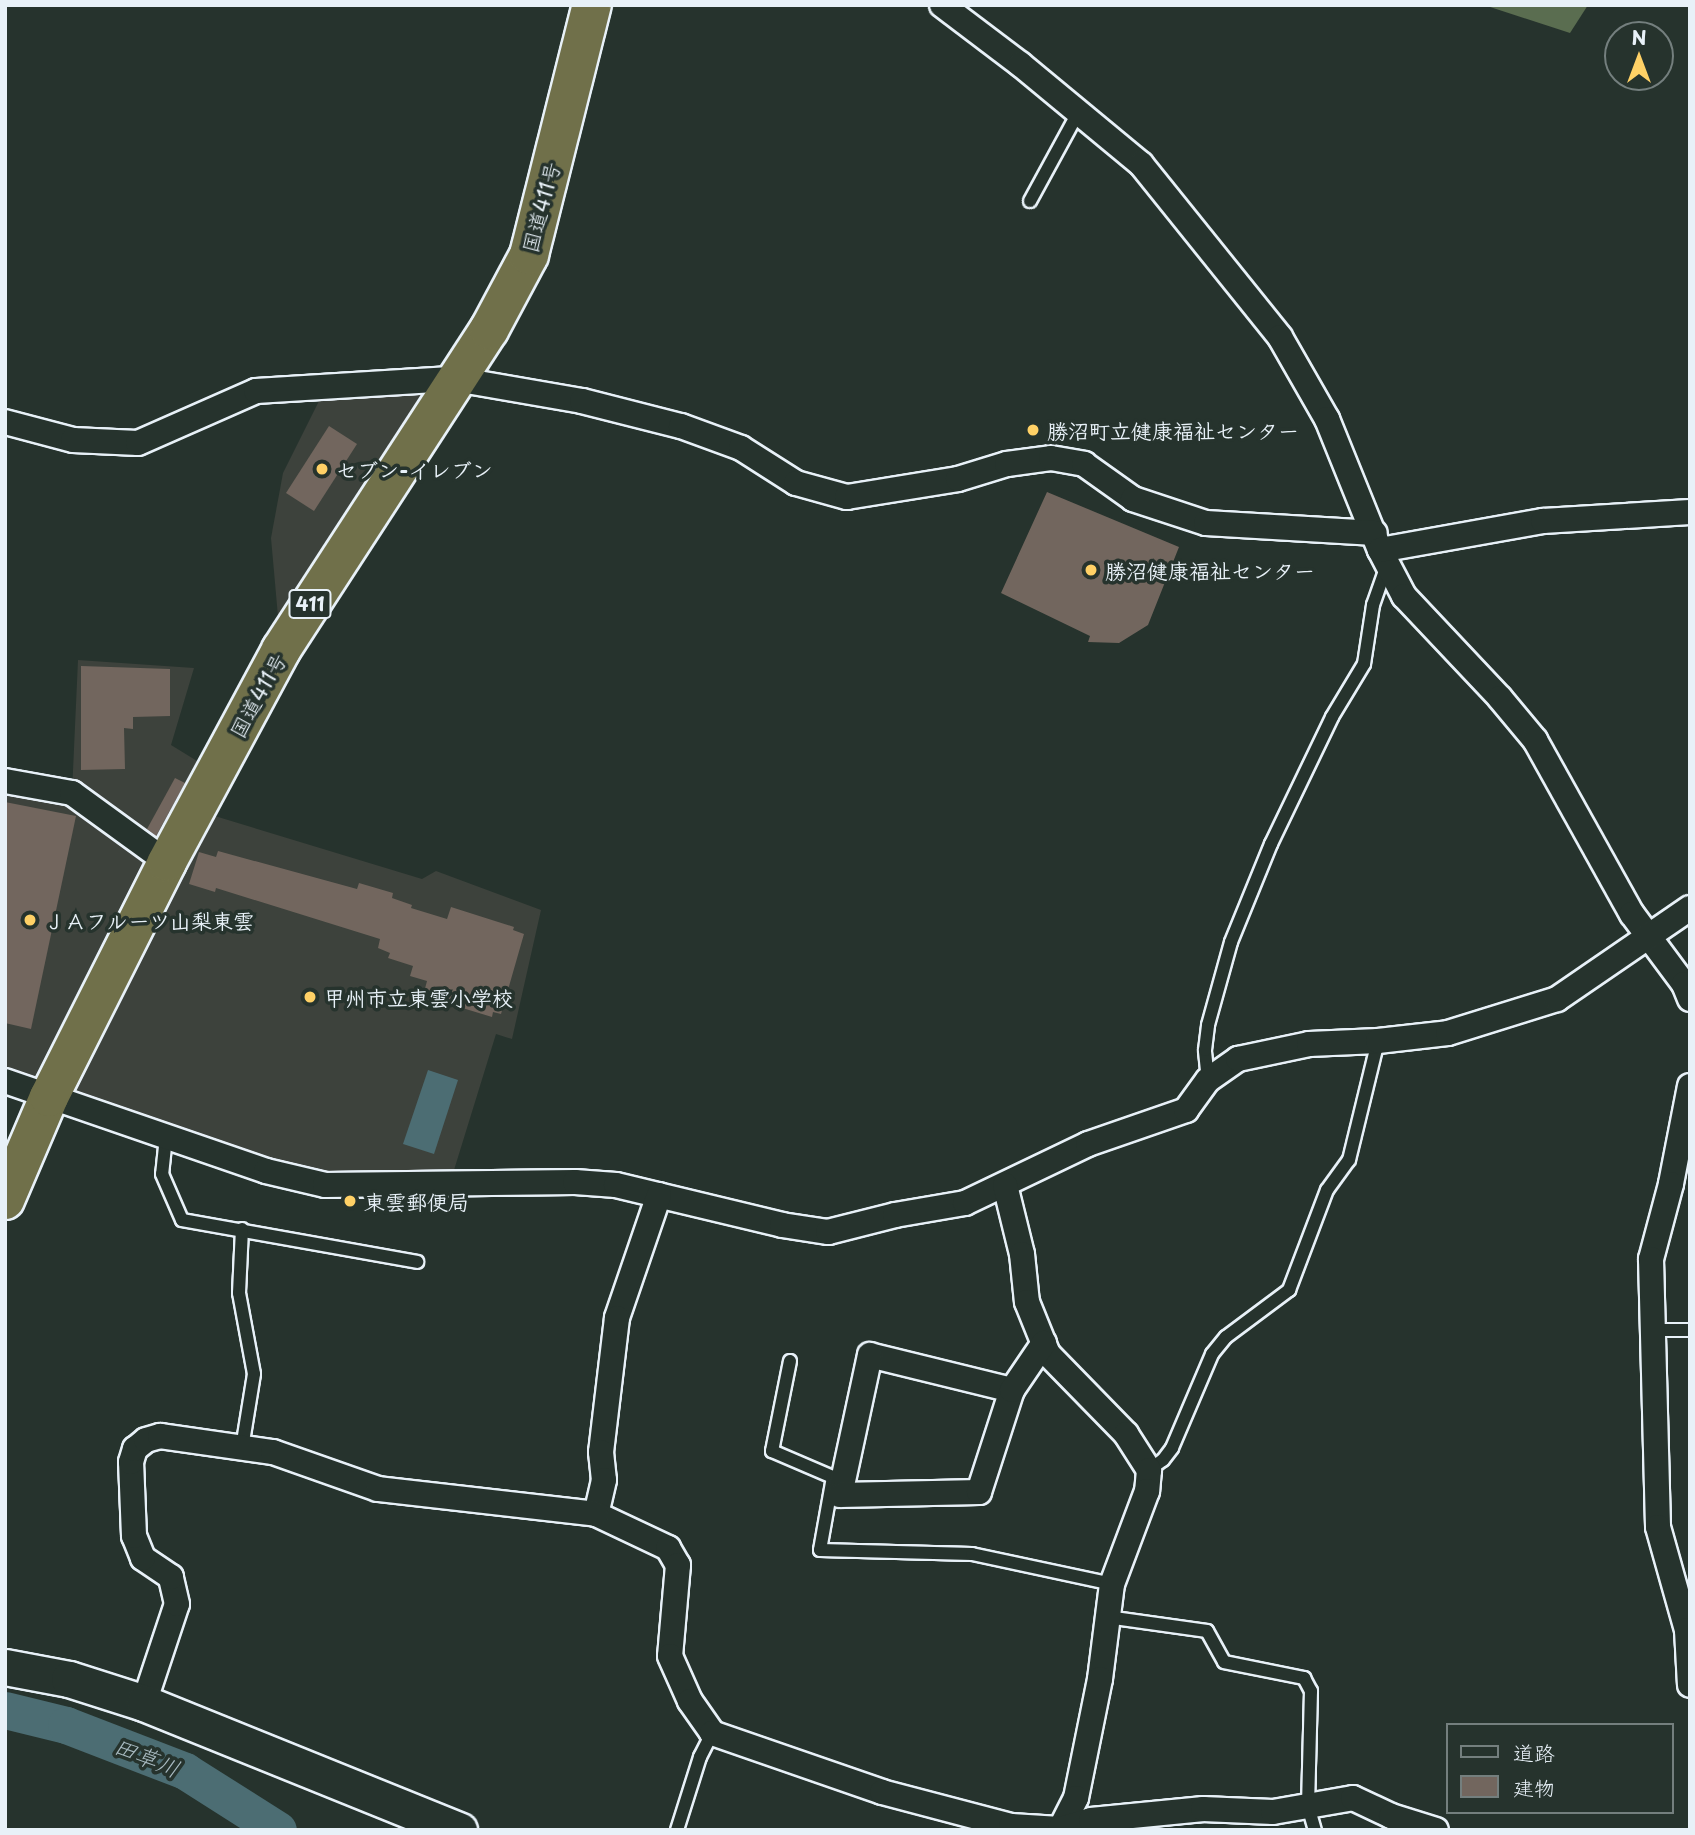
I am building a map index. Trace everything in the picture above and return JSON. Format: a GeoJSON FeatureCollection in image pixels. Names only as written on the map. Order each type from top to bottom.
{"type":"FeatureCollection","features":[{"type":"Feature","properties":{"kind":"highway","name":"国道411号"},"geometry":{"type":"LineString","coordinates":[[5,1200],[48,1097],[167,862],[281,650],[489,330],[529,255],[587,6]]}},
{"type":"Feature","properties":{"kind":"street"},"geometry":{"type":"LineString","coordinates":[[942,5],[1020,64],[1141,164],[1280,337],[1327,419],[1381,549],[1404,596],[1500,698],[1535,740],[1632,914],[1684,984],[1690,999]]}},
{"type":"Feature","properties":{"kind":"street"},"geometry":{"type":"LineString","coordinates":[[5,422],[73,440],[138,443],[256,391],[455,379],[582,401],[681,426],[741,449],[796,483],[847,497],[958,479],[1007,464],[1051,458],[1084,464],[1133,499],[1206,523],[1381,549],[1543,521],[1690,512]]}},
{"type":"Feature","properties":{"kind":"street"},"geometry":{"type":"LineString","coordinates":[[5,781],[72,793],[167,862]]}},
{"type":"Feature","properties":{"kind":"street"},"geometry":{"type":"LineString","coordinates":[[5,1081],[267,1171],[324,1185],[575,1182],[616,1185],[782,1225],[828,1232],[895,1215],[965,1203],[1088,1144],[1186,1110],[1208,1080],[1238,1059],[1309,1044],[1378,1041],[1448,1033],[1557,999],[1690,908]]}},
{"type":"Feature","properties":{"kind":"street"},"geometry":{"type":"LineString","coordinates":[[1690,1086],[1671,1184],[1651,1259],[1658,1527],[1687,1630],[1690,1685]]}},
{"type":"Feature","properties":{"kind":"street"},"geometry":{"type":"LineString","coordinates":[[1005,1185],[1022,1254],[1027,1302],[1048,1354],[1126,1434],[1149,1470],[1147,1491],[1112,1584],[1100,1679],[1076,1798],[1060,1829]]}},
{"type":"Feature","properties":{"kind":"street"},"geometry":{"type":"LineString","coordinates":[[596,1514],[604,1480],[600,1452],[617,1318],[659,1195]]}},
{"type":"Feature","properties":{"kind":"street"},"geometry":{"type":"LineString","coordinates":[[1012,1390],[870,1355],[839,1495],[979,1492],[1012,1390],[1044,1343]]}},
{"type":"Feature","properties":{"kind":"street"},"geometry":{"type":"LineString","coordinates":[[144,1703],[177,1604],[171,1577],[143,1558],[134,1536],[131,1462],[135,1449],[146,1440],[160,1436],[273,1452],[378,1489],[596,1514],[668,1548],[678,1566],[670,1656],[690,1700],[712,1733],[882,1793],[1011,1826],[1060,1829],[1091,1820],[1160,1811],[1203,1809],[1273,1812],[1353,1798],[1391,1816],[1436,1830]]}},
{"type":"Feature","properties":{"kind":"street"},"geometry":{"type":"LineString","coordinates":[[5,1667],[69,1679],[144,1703],[459,1830]]}},
{"type":"Feature","properties":{"kind":"lane"},"geometry":{"type":"LineString","coordinates":[[1030,201],[1078,113]]}},
{"type":"Feature","properties":{"kind":"lane"},"geometry":{"type":"LineString","coordinates":[[1208,1080],[1205,1050],[1208,1025],[1231,942],[1271,844],[1332,717],[1364,664],[1381,549]]}},
{"type":"Feature","properties":{"kind":"lane"},"geometry":{"type":"LineString","coordinates":[[1149,1470],[1163,1460],[1172,1448],[1212,1354],[1226,1337],[1289,1290],[1327,1190],[1349,1160],[1378,1041]]}},
{"type":"Feature","properties":{"kind":"lane"},"geometry":{"type":"LineString","coordinates":[[166,1137],[162,1174],[182,1220],[417,1262]]}},
{"type":"Feature","properties":{"kind":"lane"},"geometry":{"type":"LineString","coordinates":[[242,1229],[239,1293],[254,1374],[242,1448]]}},
{"type":"Feature","properties":{"kind":"lane"},"geometry":{"type":"LineString","coordinates":[[1653,1330],[1690,1330]]}},
{"type":"Feature","properties":{"kind":"lane"},"geometry":{"type":"LineString","coordinates":[[790,1361],[772,1451],[832,1477],[820,1550],[972,1554],[1112,1584]]}},
{"type":"Feature","properties":{"kind":"lane"},"geometry":{"type":"LineString","coordinates":[[1107,1617],[1207,1631],[1224,1662],[1304,1678],[1311,1691],[1308,1806],[1315,1830]]}},
{"type":"Feature","properties":{"kind":"lane"},"geometry":{"type":"LineString","coordinates":[[677,1830],[700,1756],[712,1733]]}},
{"type":"Feature","properties":{"kind":"shaded area"},"geometry":{"type":"Polygon","coordinates":[[[455,379],[281,650],[271,538],[283,473],[326,387],[455,379]]]}},
{"type":"Feature","properties":{"kind":"shaded area","name":"甲州市立東雲小学校"},"geometry":{"type":"Polygon","coordinates":[[[78,660],[194,668],[171,745],[215,772],[195,810],[422,879],[436,871],[541,910],[512,1039],[496,1034],[450,1183],[325,1185],[5,1081],[5,781],[72,793],[78,660]]]}},
{"type":"Feature","properties":{"kind":"green space"},"geometry":{"type":"Polygon","coordinates":[[[1484,5],[1588,5],[1570,33],[1484,5]]]}},
{"type":"Feature","properties":{"kind":"water"},"geometry":{"type":"Polygon","coordinates":[[[428,1070],[458,1080],[434,1154],[403,1144],[428,1070]]]}},
{"type":"Feature","properties":{"kind":"building","name":"セブン-イレブン"},"geometry":{"type":"Polygon","coordinates":[[[329,426],[357,444],[314,511],[286,493],[329,426]]]}},
{"type":"Feature","properties":{"kind":"building","name":"勝沼健康福祉センター"},"geometry":{"type":"Polygon","coordinates":[[[1047,492],[1179,547],[1148,625],[1119,643],[1088,642],[1090,636],[1001,593],[1047,492]]]}},
{"type":"Feature","properties":{"kind":"building"},"geometry":{"type":"Polygon","coordinates":[[[81,666],[170,669],[170,716],[133,717],[133,729],[124,728],[125,769],[81,770],[81,666]]]}},
{"type":"Feature","properties":{"kind":"building"},"geometry":{"type":"Polygon","coordinates":[[[175,778],[185,783],[156,836],[147,829],[175,778]]]}},
{"type":"Feature","properties":{"kind":"building","name":"ＪＡフルーツ山梨東雲"},"geometry":{"type":"Polygon","coordinates":[[[5,802],[76,816],[31,1029],[5,1023],[5,802]]]}},
{"type":"Feature","properties":{"kind":"building"},"geometry":{"type":"Polygon","coordinates":[[[218,851],[357,889],[359,883],[393,893],[392,898],[412,905],[411,908],[447,919],[451,907],[514,927],[513,930],[524,934],[501,1014],[493,1012],[492,1017],[423,996],[427,981],[410,976],[413,966],[388,958],[390,953],[378,948],[380,939],[216,888],[215,892],[189,884],[199,852],[216,857],[218,851]]]}},
{"type":"Feature","properties":{"kind":"waterway","name":"田草川"},"geometry":{"type":"LineString","coordinates":[[5,1710],[66,1725],[185,1771],[278,1830]]}},
{"type":"Feature","properties":{"kind":"place","name":"勝沼町立健康福祉センター"},"geometry":{"type":"Point","coordinates":[1033,430]}},
{"type":"Feature","properties":{"kind":"place","name":"セブン-イレブン"},"geometry":{"type":"Point","coordinates":[322,469]}},
{"type":"Feature","properties":{"kind":"place","name":"勝沼健康福祉センター"},"geometry":{"type":"Point","coordinates":[1091,570]}},
{"type":"Feature","properties":{"kind":"place","name":"ＪＡフルーツ山梨東雲"},"geometry":{"type":"Point","coordinates":[30,920]}},
{"type":"Feature","properties":{"kind":"place","name":"甲州市立東雲小学校"},"geometry":{"type":"Point","coordinates":[310,997]}},
{"type":"Feature","properties":{"kind":"place","name":"東雲郵便局"},"geometry":{"type":"Point","coordinates":[350,1201]}}]}
